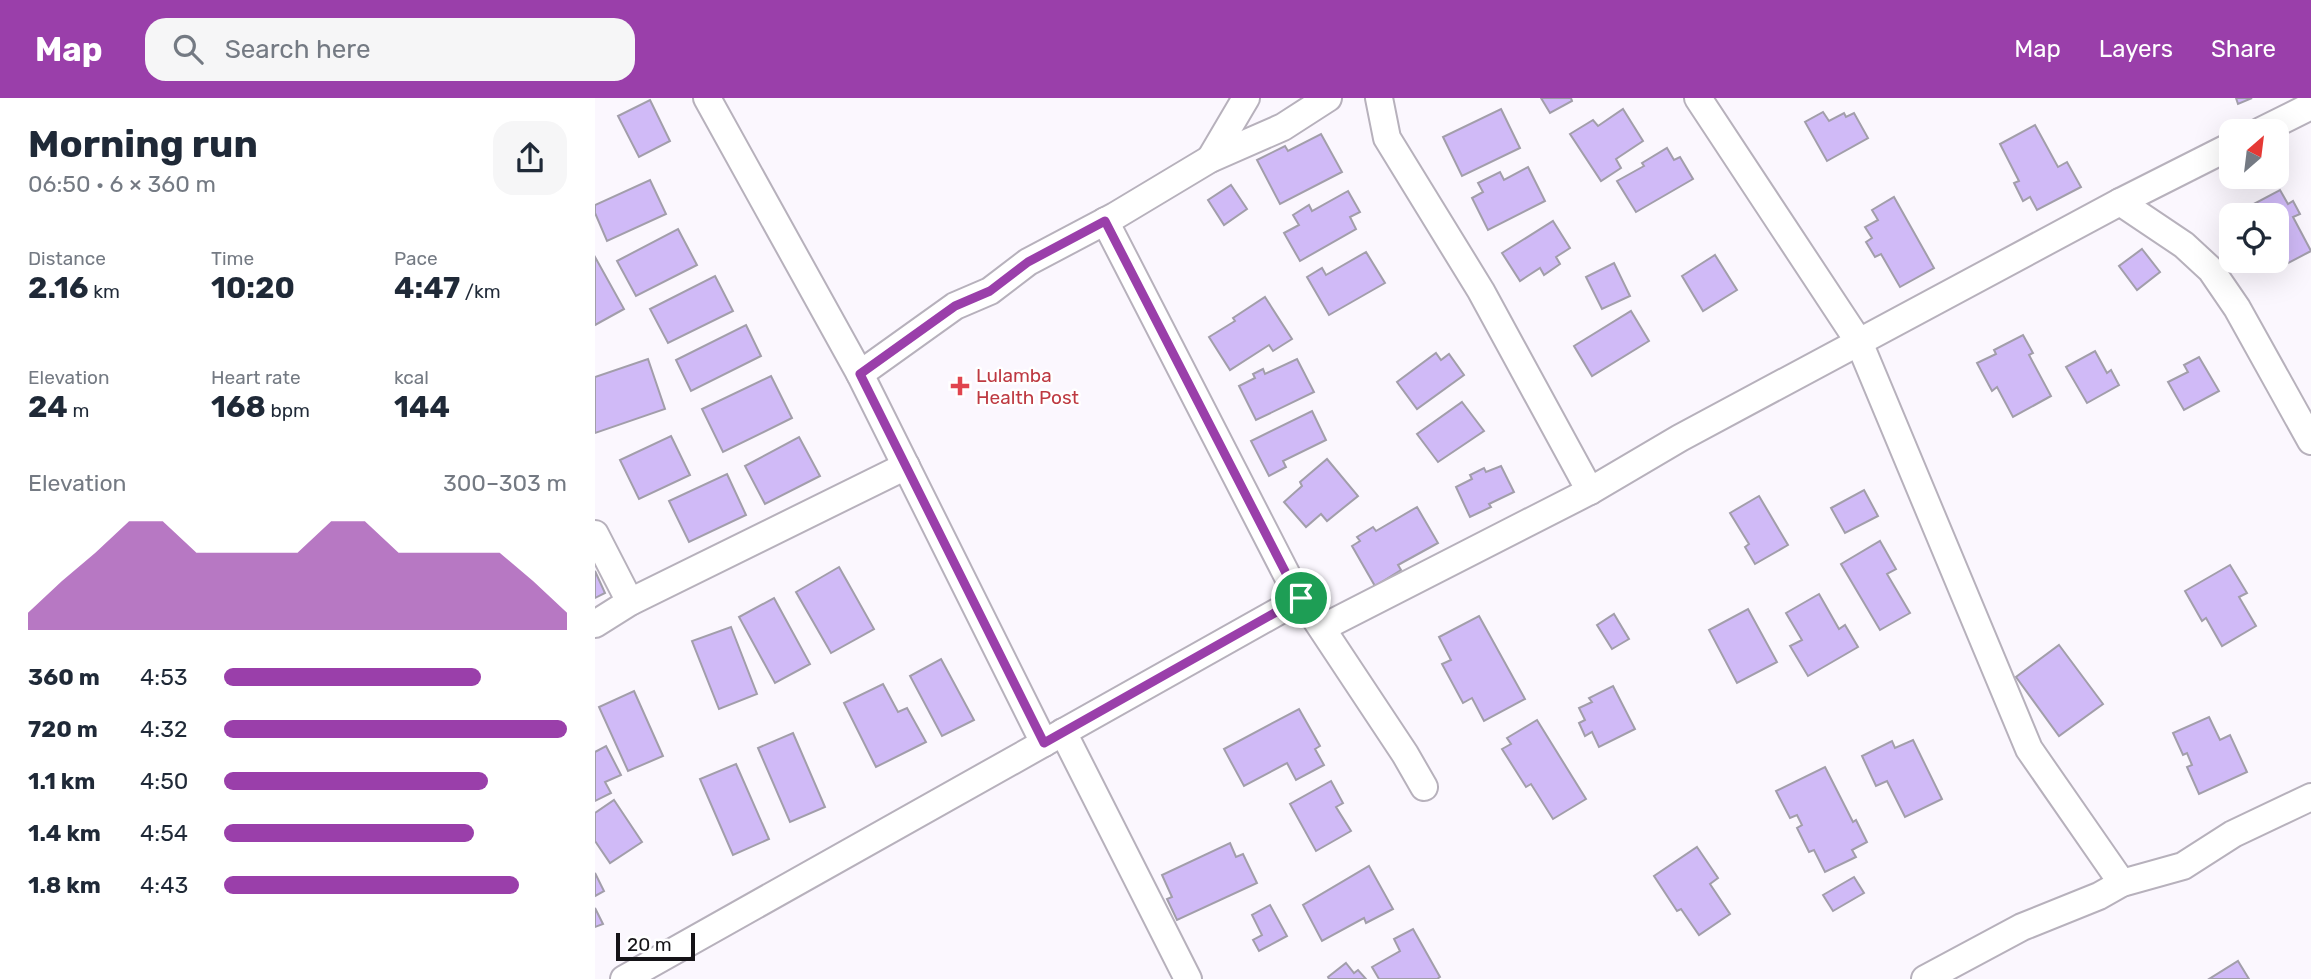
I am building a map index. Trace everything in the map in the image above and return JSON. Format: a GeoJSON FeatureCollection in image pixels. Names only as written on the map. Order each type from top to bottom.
{"type":"FeatureCollection","features":[{"type":"Feature","properties":{"kind":"street"},"geometry":{"type":"LineString","coordinates":[[707,98],[860,374],[906,466],[1053,737],[1188,979]]}},
{"type":"Feature","properties":{"kind":"street"},"geometry":{"type":"LineString","coordinates":[[1210,159],[1246,98]]}},
{"type":"Feature","properties":{"kind":"street"},"geometry":{"type":"LineString","coordinates":[[860,374],[955,306],[990,291],[1028,262],[1105,221],[1210,159],[1283,127],[1328,98]]}},
{"type":"Feature","properties":{"kind":"street"},"geometry":{"type":"LineString","coordinates":[[1379,98],[1387,138],[1481,292],[1590,491]]}},
{"type":"Feature","properties":{"kind":"street"},"geometry":{"type":"LineString","coordinates":[[1698,98],[1859,342],[2029,749],[2122,883]]}},
{"type":"Feature","properties":{"kind":"street"},"geometry":{"type":"LineString","coordinates":[[2285,119],[2311,106]]}},
{"type":"Feature","properties":{"kind":"street"},"geometry":{"type":"LineString","coordinates":[[1322,628],[1590,491],[1680,438],[2120,202],[2219,152]]}},
{"type":"Feature","properties":{"kind":"street"},"geometry":{"type":"LineString","coordinates":[[2120,202],[2184,245],[2211,270],[2237,308],[2311,441]]}},
{"type":"Feature","properties":{"kind":"street"},"geometry":{"type":"LineString","coordinates":[[1105,221],[1289,579],[1424,787]]}},
{"type":"Feature","properties":{"kind":"street"},"geometry":{"type":"LineString","coordinates":[[595,624],[630,601],[906,466]]}},
{"type":"Feature","properties":{"kind":"street"},"geometry":{"type":"LineString","coordinates":[[595,534],[630,601]]}},
{"type":"Feature","properties":{"kind":"street"},"geometry":{"type":"LineString","coordinates":[[624,979],[1301,598]]}},
{"type":"Feature","properties":{"kind":"street"},"geometry":{"type":"LineString","coordinates":[[1925,979],[2022,928],[2099,896],[2122,883],[2183,866],[2233,834],[2311,797]]}},
{"type":"Feature","properties":{"kind":"building"},"geometry":{"type":"Polygon","coordinates":[[[1541,98],[1571,98],[1572,101],[1550,113],[1541,98]]]}},
{"type":"Feature","properties":{"kind":"building"},"geometry":{"type":"Polygon","coordinates":[[[2236,98],[2252,98],[2238,104],[2236,98]]]}},
{"type":"Feature","properties":{"kind":"building"},"geometry":{"type":"Polygon","coordinates":[[[650,100],[670,141],[639,157],[618,116],[650,100]]]}},
{"type":"Feature","properties":{"kind":"building"},"geometry":{"type":"Polygon","coordinates":[[[1501,109],[1520,148],[1462,176],[1443,137],[1501,109]]]}},
{"type":"Feature","properties":{"kind":"building"},"geometry":{"type":"Polygon","coordinates":[[[1623,109],[1643,141],[1616,159],[1621,168],[1601,181],[1570,134],[1593,120],[1598,126],[1623,109]]]}},
{"type":"Feature","properties":{"kind":"building"},"geometry":{"type":"Polygon","coordinates":[[[1823,112],[1829,121],[1844,113],[1846,117],[1854,113],[1868,138],[1827,161],[1805,122],[1823,112]]]}},
{"type":"Feature","properties":{"kind":"building"},"geometry":{"type":"Polygon","coordinates":[[[2035,125],[2058,167],[2067,162],[2081,187],[2037,210],[2030,197],[2023,201],[2014,183],[2019,181],[2000,144],[2035,125]]]}},
{"type":"Feature","properties":{"kind":"building"},"geometry":{"type":"Polygon","coordinates":[[[1321,134],[1342,172],[1280,204],[1257,160],[1285,146],[1288,151],[1321,134]]]}},
{"type":"Feature","properties":{"kind":"building"},"geometry":{"type":"Polygon","coordinates":[[[1667,148],[1674,160],[1680,157],[1693,179],[1636,212],[1617,181],[1644,166],[1642,163],[1667,148]]]}},
{"type":"Feature","properties":{"kind":"building"},"geometry":{"type":"Polygon","coordinates":[[[1528,167],[1545,201],[1488,230],[1472,198],[1483,192],[1478,183],[1500,172],[1504,180],[1528,167]]]}},
{"type":"Feature","properties":{"kind":"building"},"geometry":{"type":"Polygon","coordinates":[[[650,180],[666,214],[607,241],[595,213],[595,205],[650,180]]]}},
{"type":"Feature","properties":{"kind":"building"},"geometry":{"type":"Polygon","coordinates":[[[1231,185],[1247,209],[1224,225],[1208,200],[1231,185]]]}},
{"type":"Feature","properties":{"kind":"building"},"geometry":{"type":"Polygon","coordinates":[[[2280,190],[2287,203],[2256,203],[2280,190]]]}},
{"type":"Feature","properties":{"kind":"building"},"geometry":{"type":"Polygon","coordinates":[[[1348,191],[1360,212],[1350,217],[1356,229],[1300,261],[1284,233],[1299,225],[1293,215],[1309,205],[1312,211],[1348,191]]]}},
{"type":"Feature","properties":{"kind":"building"},"geometry":{"type":"Polygon","coordinates":[[[1894,197],[1934,268],[1900,287],[1881,254],[1875,257],[1866,242],[1872,238],[1865,227],[1878,220],[1872,210],[1894,197]]]}},
{"type":"Feature","properties":{"kind":"building"},"geometry":{"type":"Polygon","coordinates":[[[2293,201],[2300,214],[2293,217],[2311,251],[2289,263],[2289,203],[2293,201]]]}},
{"type":"Feature","properties":{"kind":"building"},"geometry":{"type":"Polygon","coordinates":[[[1553,221],[1570,248],[1556,257],[1560,264],[1544,275],[1540,268],[1520,281],[1502,253],[1553,221]]]}},
{"type":"Feature","properties":{"kind":"building"},"geometry":{"type":"Polygon","coordinates":[[[678,229],[697,265],[636,296],[617,261],[678,229]]]}},
{"type":"Feature","properties":{"kind":"building"},"geometry":{"type":"Polygon","coordinates":[[[2142,249],[2160,272],[2137,290],[2119,266],[2142,249]]]}},
{"type":"Feature","properties":{"kind":"building"},"geometry":{"type":"Polygon","coordinates":[[[1366,252],[1385,283],[1329,315],[1307,277],[1322,268],[1326,275],[1366,252]]]}},
{"type":"Feature","properties":{"kind":"building"},"geometry":{"type":"Polygon","coordinates":[[[1715,255],[1737,290],[1703,311],[1682,276],[1715,255]]]}},
{"type":"Feature","properties":{"kind":"building"},"geometry":{"type":"Polygon","coordinates":[[[595,257],[624,309],[595,325],[595,257]]]}},
{"type":"Feature","properties":{"kind":"building"},"geometry":{"type":"Polygon","coordinates":[[[1614,263],[1630,296],[1602,309],[1586,277],[1614,263]]]}},
{"type":"Feature","properties":{"kind":"building"},"geometry":{"type":"Polygon","coordinates":[[[715,276],[733,311],[668,343],[650,309],[715,276]]]}},
{"type":"Feature","properties":{"kind":"building"},"geometry":{"type":"Polygon","coordinates":[[[1265,297],[1292,339],[1273,351],[1269,345],[1230,370],[1209,337],[1265,297]]]}},
{"type":"Feature","properties":{"kind":"building"},"geometry":{"type":"Polygon","coordinates":[[[1631,311],[1649,341],[1592,376],[1574,346],[1631,311]]]}},
{"type":"Feature","properties":{"kind":"building"},"geometry":{"type":"Polygon","coordinates":[[[746,325],[761,356],[691,391],[676,360],[746,325]]]}},
{"type":"Feature","properties":{"kind":"building"},"geometry":{"type":"Polygon","coordinates":[[[2023,335],[2033,353],[2029,355],[2051,396],[2013,417],[1997,387],[1992,391],[1977,363],[1996,354],[1994,350],[2023,335]]]}},
{"type":"Feature","properties":{"kind":"building"},"geometry":{"type":"Polygon","coordinates":[[[2095,351],[2107,373],[2111,370],[2119,385],[2087,403],[2066,367],[2095,351]]]}},
{"type":"Feature","properties":{"kind":"building"},"geometry":{"type":"Polygon","coordinates":[[[1436,353],[1441,360],[1449,354],[1464,375],[1417,409],[1397,382],[1436,353]]]}},
{"type":"Feature","properties":{"kind":"building"},"geometry":{"type":"Polygon","coordinates":[[[2199,357],[2219,391],[2184,410],[2168,382],[2188,372],[2184,365],[2199,357]]]}},
{"type":"Feature","properties":{"kind":"building"},"geometry":{"type":"Polygon","coordinates":[[[648,359],[665,409],[595,433],[595,377],[648,359]]]}},
{"type":"Feature","properties":{"kind":"building"},"geometry":{"type":"Polygon","coordinates":[[[1297,359],[1314,392],[1256,420],[1239,386],[1255,378],[1253,374],[1263,369],[1265,374],[1297,359]]]}},
{"type":"Feature","properties":{"kind":"building"},"geometry":{"type":"Polygon","coordinates":[[[771,376],[792,418],[723,452],[702,409],[771,376]]]}},
{"type":"Feature","properties":{"kind":"building"},"geometry":{"type":"Polygon","coordinates":[[[1462,402],[1484,431],[1438,462],[1417,434],[1462,402]]]}},
{"type":"Feature","properties":{"kind":"building"},"geometry":{"type":"Polygon","coordinates":[[[1312,411],[1326,440],[1283,461],[1286,467],[1269,476],[1251,441],[1312,411]]]}},
{"type":"Feature","properties":{"kind":"building"},"geometry":{"type":"Polygon","coordinates":[[[671,436],[690,475],[639,499],[620,460],[671,436]]]}},
{"type":"Feature","properties":{"kind":"building"},"geometry":{"type":"Polygon","coordinates":[[[799,437],[820,476],[765,504],[745,466],[799,437]]]}},
{"type":"Feature","properties":{"kind":"building"},"geometry":{"type":"Polygon","coordinates":[[[1327,459],[1358,496],[1327,521],[1321,514],[1306,527],[1284,502],[1302,486],[1300,482],[1327,459]]]}},
{"type":"Feature","properties":{"kind":"building"},"geometry":{"type":"Polygon","coordinates":[[[1501,466],[1514,492],[1470,517],[1456,487],[1472,479],[1470,475],[1484,468],[1486,472],[1501,466]]]}},
{"type":"Feature","properties":{"kind":"building"},"geometry":{"type":"Polygon","coordinates":[[[727,474],[746,515],[689,542],[669,501],[727,474]]]}},
{"type":"Feature","properties":{"kind":"building"},"geometry":{"type":"Polygon","coordinates":[[[1864,490],[1878,516],[1845,533],[1831,508],[1864,490]]]}},
{"type":"Feature","properties":{"kind":"building"},"geometry":{"type":"Polygon","coordinates":[[[1759,496],[1788,545],[1755,564],[1745,547],[1749,544],[1730,513],[1759,496]]]}},
{"type":"Feature","properties":{"kind":"building"},"geometry":{"type":"Polygon","coordinates":[[[1417,507],[1438,543],[1398,565],[1401,570],[1375,586],[1352,546],[1360,541],[1357,537],[1373,527],[1376,531],[1417,507]]]}},
{"type":"Feature","properties":{"kind":"building"},"geometry":{"type":"Polygon","coordinates":[[[1880,541],[1896,569],[1887,574],[1910,613],[1880,630],[1841,564],[1880,541]]]}},
{"type":"Feature","properties":{"kind":"building"},"geometry":{"type":"Polygon","coordinates":[[[2230,565],[2247,593],[2239,597],[2256,626],[2222,646],[2206,618],[2202,621],[2185,591],[2230,565]]]}},
{"type":"Feature","properties":{"kind":"building"},"geometry":{"type":"Polygon","coordinates":[[[839,567],[874,629],[831,653],[796,592],[839,567]]]}},
{"type":"Feature","properties":{"kind":"building"},"geometry":{"type":"Polygon","coordinates":[[[595,571],[605,593],[595,598],[595,571]]]}},
{"type":"Feature","properties":{"kind":"building"},"geometry":{"type":"Polygon","coordinates":[[[1819,594],[1839,629],[1845,625],[1858,647],[1808,676],[1790,646],[1802,640],[1786,613],[1819,594]]]}},
{"type":"Feature","properties":{"kind":"building"},"geometry":{"type":"Polygon","coordinates":[[[774,598],[810,664],[775,683],[739,617],[774,598]]]}},
{"type":"Feature","properties":{"kind":"building"},"geometry":{"type":"Polygon","coordinates":[[[1748,609],[1777,662],[1737,683],[1709,630],[1748,609]]]}},
{"type":"Feature","properties":{"kind":"building"},"geometry":{"type":"Polygon","coordinates":[[[1614,614],[1629,639],[1612,649],[1597,625],[1614,614]]]}},
{"type":"Feature","properties":{"kind":"building"},"geometry":{"type":"Polygon","coordinates":[[[1479,616],[1525,699],[1484,721],[1472,698],[1463,703],[1442,664],[1451,660],[1439,637],[1479,616]]]}},
{"type":"Feature","properties":{"kind":"building"},"geometry":{"type":"Polygon","coordinates":[[[731,627],[757,694],[719,709],[692,641],[731,627]]]}},
{"type":"Feature","properties":{"kind":"building"},"geometry":{"type":"Polygon","coordinates":[[[2059,645],[2103,704],[2059,736],[2016,677],[2059,645]]]}},
{"type":"Feature","properties":{"kind":"building"},"geometry":{"type":"Polygon","coordinates":[[[941,659],[974,720],[942,736],[910,676],[941,659]]]}},
{"type":"Feature","properties":{"kind":"building"},"geometry":{"type":"Polygon","coordinates":[[[883,684],[898,712],[907,708],[926,742],[876,767],[844,703],[883,684]]]}},
{"type":"Feature","properties":{"kind":"building"},"geometry":{"type":"Polygon","coordinates":[[[1613,686],[1635,729],[1599,747],[1592,732],[1585,736],[1579,723],[1585,720],[1579,708],[1592,702],[1589,698],[1613,686]]]}},
{"type":"Feature","properties":{"kind":"building"},"geometry":{"type":"Polygon","coordinates":[[[634,691],[663,756],[628,771],[599,707],[634,691]]]}},
{"type":"Feature","properties":{"kind":"building"},"geometry":{"type":"Polygon","coordinates":[[[1299,709],[1320,746],[1315,749],[1324,765],[1296,780],[1287,763],[1244,786],[1224,749],[1299,709]]]}},
{"type":"Feature","properties":{"kind":"building"},"geometry":{"type":"Polygon","coordinates":[[[2209,717],[2220,740],[2230,735],[2247,772],[2199,794],[2187,767],[2192,765],[2187,753],[2183,755],[2173,733],[2209,717]]]}},
{"type":"Feature","properties":{"kind":"building"},"geometry":{"type":"Polygon","coordinates":[[[1537,720],[1586,799],[1553,819],[1531,784],[1526,787],[1502,749],[1511,744],[1507,738],[1537,720]]]}},
{"type":"Feature","properties":{"kind":"building"},"geometry":{"type":"Polygon","coordinates":[[[793,733],[825,807],[790,822],[758,748],[793,733]]]}},
{"type":"Feature","properties":{"kind":"building"},"geometry":{"type":"Polygon","coordinates":[[[1913,740],[1942,799],[1905,817],[1887,781],[1876,786],[1862,756],[1892,741],[1895,748],[1913,740]]]}},
{"type":"Feature","properties":{"kind":"building"},"geometry":{"type":"Polygon","coordinates":[[[606,746],[621,775],[605,782],[611,793],[595,801],[595,752],[606,746]]]}},
{"type":"Feature","properties":{"kind":"building"},"geometry":{"type":"Polygon","coordinates":[[[736,764],[769,839],[733,855],[700,779],[736,764]]]}},
{"type":"Feature","properties":{"kind":"building"},"geometry":{"type":"Polygon","coordinates":[[[1825,767],[1853,822],[1856,820],[1867,842],[1852,850],[1856,857],[1825,872],[1814,850],[1809,852],[1797,828],[1802,825],[1797,815],[1790,818],[1776,791],[1825,767]]]}},
{"type":"Feature","properties":{"kind":"building"},"geometry":{"type":"Polygon","coordinates":[[[1331,781],[1343,803],[1336,807],[1351,831],[1316,851],[1290,804],[1331,781]]]}},
{"type":"Feature","properties":{"kind":"building"},"geometry":{"type":"Polygon","coordinates":[[[614,800],[642,842],[610,863],[595,841],[595,813],[614,800]]]}},
{"type":"Feature","properties":{"kind":"building"},"geometry":{"type":"Polygon","coordinates":[[[1230,843],[1236,857],[1243,854],[1257,883],[1177,920],[1167,899],[1172,897],[1162,875],[1230,843]]]}},
{"type":"Feature","properties":{"kind":"building"},"geometry":{"type":"Polygon","coordinates":[[[1697,847],[1718,878],[1710,884],[1730,914],[1699,935],[1681,909],[1677,911],[1654,876],[1697,847]]]}},
{"type":"Feature","properties":{"kind":"building"},"geometry":{"type":"Polygon","coordinates":[[[1369,866],[1393,909],[1366,923],[1364,918],[1322,941],[1303,905],[1369,866]]]}},
{"type":"Feature","properties":{"kind":"building"},"geometry":{"type":"Polygon","coordinates":[[[595,873],[604,891],[595,896],[595,873]]]}},
{"type":"Feature","properties":{"kind":"building"},"geometry":{"type":"Polygon","coordinates":[[[1854,877],[1864,893],[1833,911],[1823,895],[1854,877]]]}},
{"type":"Feature","properties":{"kind":"building"},"geometry":{"type":"Polygon","coordinates":[[[1270,905],[1287,936],[1259,951],[1253,940],[1262,935],[1252,915],[1270,905]]]}},
{"type":"Feature","properties":{"kind":"building"},"geometry":{"type":"Polygon","coordinates":[[[595,908],[603,924],[595,927],[595,908]]]}},
{"type":"Feature","properties":{"kind":"building"},"geometry":{"type":"Polygon","coordinates":[[[1413,929],[1440,977],[1379,979],[1372,967],[1400,951],[1394,939],[1413,929]]]}},
{"type":"Feature","properties":{"kind":"building"},"geometry":{"type":"Polygon","coordinates":[[[2238,961],[2249,979],[2209,979],[2238,961]]]}},
{"type":"Feature","properties":{"kind":"building"},"geometry":{"type":"Polygon","coordinates":[[[1346,963],[1354,973],[1358,970],[1366,979],[1329,979],[1328,977],[1346,963]]]}},
{"type":"Feature","properties":{"kind":"place","name":"Lulamba Health Post"},"geometry":{"type":"Point","coordinates":[960,386]}},
{"type":"Feature","properties":{"kind":"route"},"geometry":{"type":"LineString","coordinates":[[1105,221],[1301,598],[1044,743],[860,374],[955,306],[990,291],[1028,262],[1105,221]]}}]}
